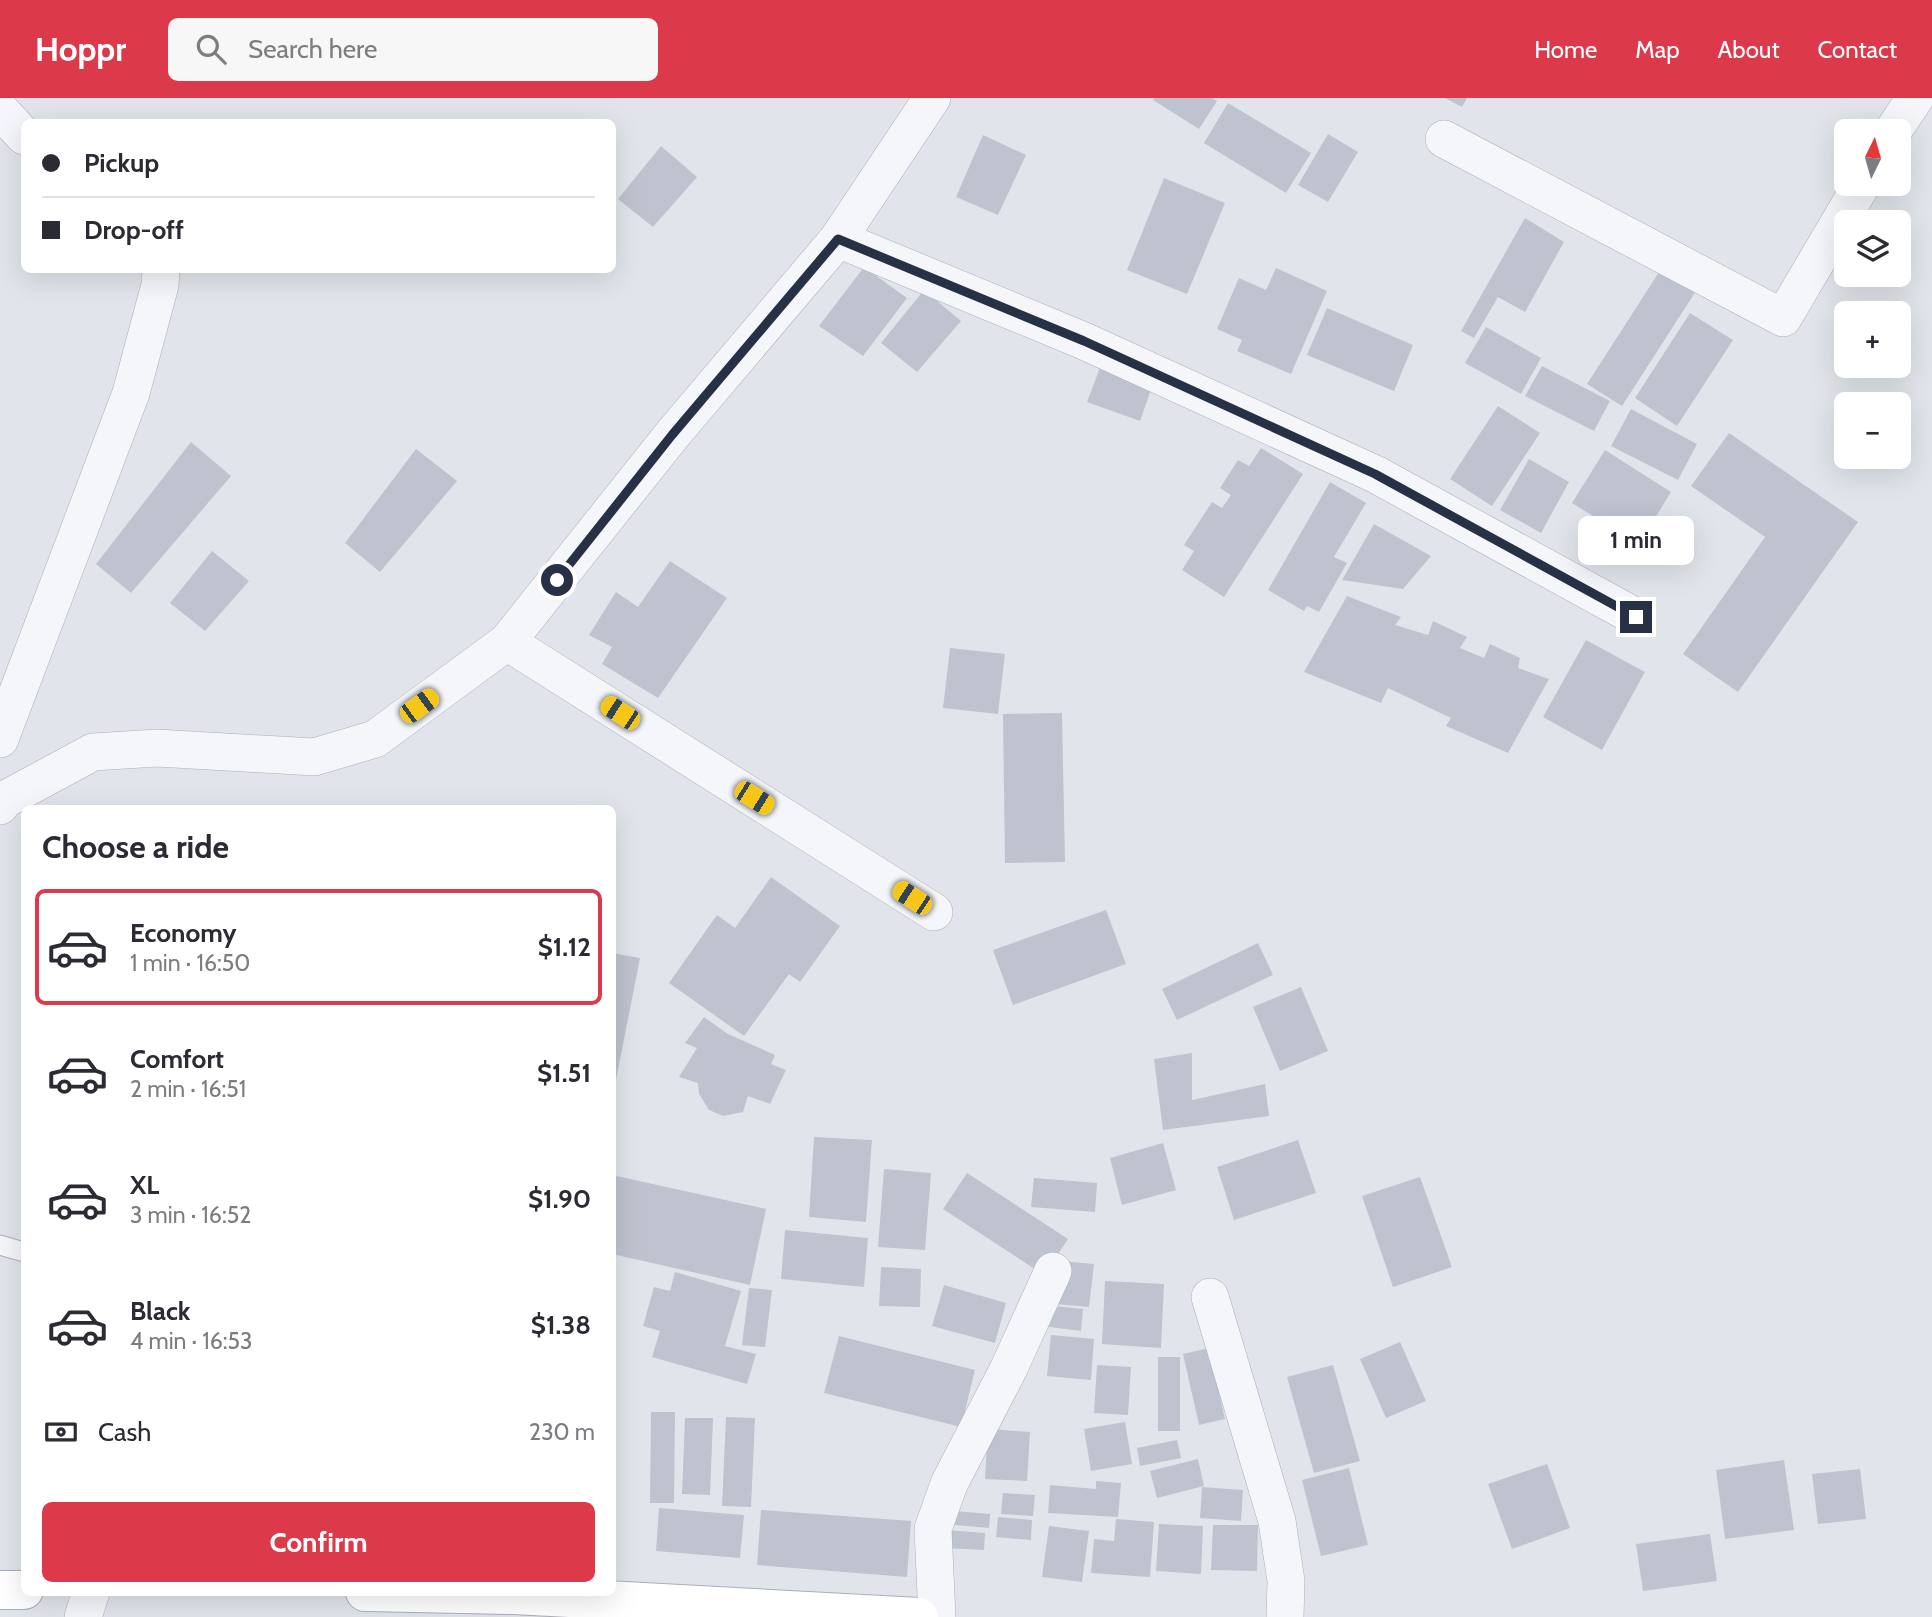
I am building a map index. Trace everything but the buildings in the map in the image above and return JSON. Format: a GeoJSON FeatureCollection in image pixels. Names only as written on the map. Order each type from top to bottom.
{"type":"FeatureCollection","features":[{"type":"Feature","properties":{"kind":"street"},"geometry":{"type":"LineString","coordinates":[[1,796],[93,752],[157,748],[314,757],[375,739],[507,642],[672,435],[838,239],[932,98]]}},
{"type":"Feature","properties":{"kind":"street"},"geometry":{"type":"LineString","coordinates":[[1901,119],[1914,98]]}},
{"type":"Feature","properties":{"kind":"street"},"geometry":{"type":"LineString","coordinates":[[0,110],[21,133]]}},
{"type":"Feature","properties":{"kind":"street"},"geometry":{"type":"LineString","coordinates":[[1444,139],[1783,318],[1854,196]]}},
{"type":"Feature","properties":{"kind":"street"},"geometry":{"type":"LineString","coordinates":[[838,239],[1084,341],[1375,474],[1636,617]]}},
{"type":"Feature","properties":{"kind":"street"},"geometry":{"type":"LineString","coordinates":[[0,739],[131,393],[160,285],[161,273]]}},
{"type":"Feature","properties":{"kind":"street"},"geometry":{"type":"LineString","coordinates":[[507,642],[934,912]]}},
{"type":"Feature","properties":{"kind":"street"},"geometry":{"type":"LineString","coordinates":[[937,1617],[933,1528],[949,1484],[1009,1368],[1054,1271]]}},
{"type":"Feature","properties":{"kind":"street"},"geometry":{"type":"LineString","coordinates":[[1210,1297],[1277,1521],[1286,1581],[1285,1617]]}},
{"type":"Feature","properties":{"kind":"street"},"geometry":{"type":"LineString","coordinates":[[0,1590],[21,1590]]}},
{"type":"Feature","properties":{"kind":"street"},"geometry":{"type":"LineString","coordinates":[[83,1617],[90,1596]]}},
{"type":"Feature","properties":{"kind":"street"},"geometry":{"type":"LineString","coordinates":[[540,1596],[757,1613],[919,1617]]}},
{"type":"Feature","properties":{"kind":"lane"},"geometry":{"type":"LineString","coordinates":[[0,1245],[21,1251]]}},
{"type":"Feature","properties":{"kind":"route"},"geometry":{"type":"LineString","coordinates":[[557,580],[672,435],[838,239],[1084,341],[1375,474],[1636,617]]}}]}
